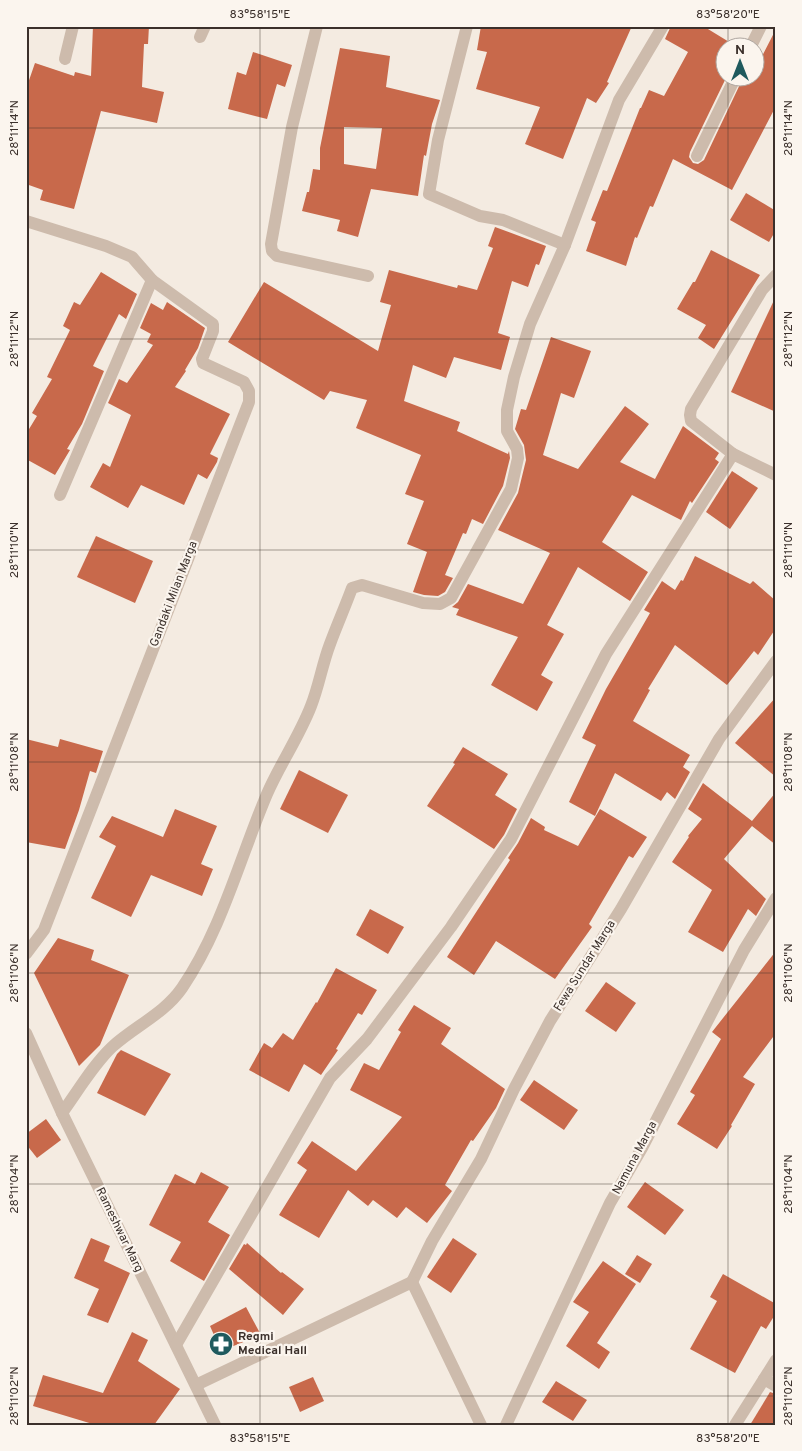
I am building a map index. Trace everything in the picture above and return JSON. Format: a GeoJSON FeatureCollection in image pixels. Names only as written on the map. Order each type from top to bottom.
{"type":"FeatureCollection","features":[{"type":"Feature","properties":{"kind":"street"},"geometry":{"type":"LineString","coordinates":[[64,59],[73,26]]}},
{"type":"Feature","properties":{"kind":"street"},"geometry":{"type":"LineString","coordinates":[[317,26],[292,127],[271,244],[272,251],[278,256],[368,276]]}},
{"type":"Feature","properties":{"kind":"street"},"geometry":{"type":"LineString","coordinates":[[467,26],[438,140],[429,194],[480,216],[503,220],[565,245]]}},
{"type":"Feature","properties":{"kind":"street"},"geometry":{"type":"LineString","coordinates":[[62,1113],[111,1048],[162,1010],[180,991],[201,958],[229,895],[267,794],[311,706],[330,644],[352,588],[362,585],[423,603],[440,604],[451,598],[511,489],[518,458],[517,449],[507,431],[507,410],[514,377],[530,324],[565,245],[619,100],[663,26]]}},
{"type":"Feature","properties":{"kind":"street"},"geometry":{"type":"LineString","coordinates":[[755,38],[761,26]]}},
{"type":"Feature","properties":{"kind":"street"},"geometry":{"type":"LineString","coordinates":[[697,156],[730,88]]}},
{"type":"Feature","properties":{"kind":"street","name":"Gandaki Milan Marga"},"geometry":{"type":"LineString","coordinates":[[26,221],[106,246],[132,257],[152,280],[213,324],[214,330],[202,359],[203,363],[244,382],[249,391],[249,402],[44,930],[26,954]]}},
{"type":"Feature","properties":{"kind":"street"},"geometry":{"type":"LineString","coordinates":[[776,275],[762,290],[691,409],[690,415],[691,421],[733,454],[776,475]]}},
{"type":"Feature","properties":{"kind":"street"},"geometry":{"type":"LineString","coordinates":[[60,495],[152,280]]}},
{"type":"Feature","properties":{"kind":"street"},"geometry":{"type":"LineString","coordinates":[[176,1345],[330,1078],[368,1039],[451,927],[511,839],[606,654],[733,454]]}},
{"type":"Feature","properties":{"kind":"street","name":"Fewa Sundar Marga"},"geometry":{"type":"LineString","coordinates":[[412,1282],[432,1241],[481,1159],[514,1089],[550,1020],[621,910],[719,739],[776,661]]}},
{"type":"Feature","properties":{"kind":"street","name":"Namuna Marga"},"geometry":{"type":"LineString","coordinates":[[506,1425],[610,1203],[642,1148],[744,950],[776,898]]}},
{"type":"Feature","properties":{"kind":"street","name":"Rameshwar Marg"},"geometry":{"type":"LineString","coordinates":[[26,1033],[62,1113],[215,1425]]}},
{"type":"Feature","properties":{"kind":"street"},"geometry":{"type":"LineString","coordinates":[[196,1385],[412,1282],[481,1425]]}},
{"type":"Feature","properties":{"kind":"street"},"geometry":{"type":"LineString","coordinates":[[735,1425],[776,1360]]}},
{"type":"Feature","properties":{"kind":"street"},"geometry":{"type":"LineString","coordinates":[[764,1379],[776,1386]]}},
{"type":"Feature","properties":{"kind":"building"},"geometry":{"type":"Polygon","coordinates":[[[93,26],[149,26],[148,44],[144,44],[142,87],[164,92],[157,123],[101,111],[74,209],[40,200],[43,190],[26,184],[26,89],[35,63],[74,76],[75,72],[91,76],[93,26]]]}},
{"type":"Feature","properties":{"kind":"building"},"geometry":{"type":"Polygon","coordinates":[[[481,26],[632,26],[607,82],[609,83],[596,103],[587,98],[563,159],[525,144],[540,107],[476,89],[487,52],[477,50],[481,26]]]}},
{"type":"Feature","properties":{"kind":"building"},"geometry":{"type":"Polygon","coordinates":[[[671,26],[703,26],[723,38],[714,38],[714,88],[721,88],[690,152],[689,157],[693,163],[698,164],[704,160],[738,88],[764,88],[764,52],[776,29],[776,106],[732,190],[673,159],[653,207],[650,206],[637,238],[635,237],[626,266],[586,251],[596,222],[591,220],[603,190],[607,191],[649,90],[664,96],[688,52],[665,39],[671,26]]]}},
{"type":"Feature","properties":{"kind":"building"},"geometry":{"type":"Polygon","coordinates":[[[340,48],[390,56],[386,87],[440,100],[432,124],[426,156],[424,155],[418,196],[371,189],[358,237],[337,231],[340,220],[302,211],[307,192],[309,192],[313,169],[320,170],[320,148],[340,48]],[[344,127],[344,164],[376,169],[382,128],[344,127]]]}},
{"type":"Feature","properties":{"kind":"building"},"geometry":{"type":"Polygon","coordinates":[[[253,52],[292,65],[285,87],[277,84],[267,119],[228,109],[237,72],[246,75],[253,52]]]}},
{"type":"Feature","properties":{"kind":"building"},"geometry":{"type":"Polygon","coordinates":[[[746,193],[776,211],[776,230],[769,242],[730,220],[746,193]]]}},
{"type":"Feature","properties":{"kind":"building"},"geometry":{"type":"Polygon","coordinates":[[[495,227],[546,246],[539,265],[536,264],[528,287],[512,281],[498,333],[510,337],[501,370],[454,357],[446,378],[413,365],[404,401],[460,422],[457,431],[508,454],[509,451],[510,458],[503,486],[483,524],[472,519],[466,534],[463,533],[445,575],[453,578],[445,592],[438,596],[424,595],[413,592],[427,552],[407,544],[424,501],[405,494],[421,455],[356,428],[367,400],[330,391],[324,400],[228,342],[264,282],[378,351],[391,305],[380,302],[389,270],[457,288],[458,285],[477,290],[493,248],[488,246],[495,227]]]}},
{"type":"Feature","properties":{"kind":"building"},"geometry":{"type":"Polygon","coordinates":[[[711,250],[760,275],[714,349],[698,338],[706,325],[677,309],[693,282],[695,282],[711,250]]]}},
{"type":"Feature","properties":{"kind":"building"},"geometry":{"type":"Polygon","coordinates":[[[101,272],[137,294],[126,319],[119,314],[93,366],[104,371],[82,424],[67,449],[70,450],[55,475],[26,459],[26,434],[37,416],[32,413],[52,379],[47,377],[70,330],[63,326],[74,302],[80,305],[101,272]]]}},
{"type":"Feature","properties":{"kind":"building"},"geometry":{"type":"Polygon","coordinates":[[[776,296],[776,412],[731,392],[776,296]]]}},
{"type":"Feature","properties":{"kind":"building"},"geometry":{"type":"Polygon","coordinates":[[[167,302],[205,328],[198,348],[175,387],[230,414],[210,454],[218,458],[217,462],[207,479],[198,474],[184,505],[141,485],[128,508],[90,487],[103,463],[110,467],[131,415],[108,403],[119,379],[127,383],[153,345],[147,342],[151,334],[140,328],[151,303],[163,310],[167,302]]]}},
{"type":"Feature","properties":{"kind":"building"},"geometry":{"type":"Polygon","coordinates":[[[551,337],[591,351],[574,398],[561,393],[543,455],[578,469],[625,406],[649,424],[620,462],[655,479],[683,426],[719,453],[715,459],[719,462],[692,503],[690,501],[681,520],[632,495],[602,542],[648,572],[630,601],[578,567],[547,625],[564,634],[541,675],[553,682],[537,711],[491,685],[518,637],[456,615],[459,609],[452,607],[458,602],[468,584],[523,604],[550,553],[498,530],[518,493],[526,460],[524,445],[515,429],[521,409],[526,410],[551,337]]]}},
{"type":"Feature","properties":{"kind":"building"},"geometry":{"type":"Polygon","coordinates":[[[732,471],[758,488],[730,529],[706,512],[732,471]]]}},
{"type":"Feature","properties":{"kind":"building"},"geometry":{"type":"Polygon","coordinates":[[[96,536],[153,561],[135,603],[77,577],[96,536]]]}},
{"type":"Feature","properties":{"kind":"building"},"geometry":{"type":"Polygon","coordinates":[[[695,556],[750,584],[753,581],[776,601],[776,628],[758,655],[754,651],[727,685],[675,645],[648,689],[650,690],[633,721],[690,755],[683,767],[690,772],[675,799],[667,792],[661,801],[615,773],[595,816],[569,802],[596,745],[582,738],[606,689],[650,613],[644,610],[662,581],[675,590],[681,580],[683,581],[695,556]]]}},
{"type":"Feature","properties":{"kind":"building"},"geometry":{"type":"Polygon","coordinates":[[[776,697],[776,777],[735,743],[776,697]]]}},
{"type":"Feature","properties":{"kind":"building"},"geometry":{"type":"Polygon","coordinates":[[[26,739],[58,747],[60,739],[103,751],[96,773],[90,771],[65,849],[26,842],[26,739]]]}},
{"type":"Feature","properties":{"kind":"building"},"geometry":{"type":"Polygon","coordinates":[[[463,747],[508,774],[495,795],[517,809],[504,835],[494,849],[427,806],[455,764],[453,763],[463,747]]]}},
{"type":"Feature","properties":{"kind":"building"},"geometry":{"type":"Polygon","coordinates":[[[299,770],[348,795],[328,833],[280,809],[299,770]]]}},
{"type":"Feature","properties":{"kind":"building"},"geometry":{"type":"Polygon","coordinates":[[[703,783],[752,821],[776,792],[776,845],[752,826],[724,859],[766,899],[756,916],[748,909],[723,952],[688,932],[712,890],[672,862],[688,836],[702,819],[688,809],[703,783]]]}},
{"type":"Feature","properties":{"kind":"building"},"geometry":{"type":"Polygon","coordinates":[[[175,809],[217,826],[201,864],[213,869],[202,896],[151,875],[131,917],[91,898],[116,846],[99,837],[112,816],[163,837],[175,809]]]}},
{"type":"Feature","properties":{"kind":"building"},"geometry":{"type":"Polygon","coordinates":[[[600,809],[647,837],[633,858],[629,856],[589,924],[592,927],[555,979],[496,941],[474,975],[447,957],[510,860],[508,858],[531,818],[545,827],[544,830],[578,846],[600,809]]]}},
{"type":"Feature","properties":{"kind":"building"},"geometry":{"type":"Polygon","coordinates":[[[370,909],[404,927],[388,954],[356,935],[370,909]]]}},
{"type":"Feature","properties":{"kind":"building"},"geometry":{"type":"Polygon","coordinates":[[[58,938],[94,950],[91,960],[129,975],[100,1045],[79,1066],[34,973],[58,938]]]}},
{"type":"Feature","properties":{"kind":"building"},"geometry":{"type":"Polygon","coordinates":[[[776,951],[776,1033],[743,1077],[755,1084],[717,1149],[677,1124],[695,1095],[690,1092],[721,1039],[712,1032],[776,951]]]}},
{"type":"Feature","properties":{"kind":"building"},"geometry":{"type":"Polygon","coordinates":[[[336,968],[377,990],[362,1015],[358,1013],[336,1049],[338,1050],[321,1075],[304,1064],[289,1092],[249,1070],[264,1043],[272,1048],[283,1033],[293,1040],[317,1003],[336,968]]]}},
{"type":"Feature","properties":{"kind":"building"},"geometry":{"type":"Polygon","coordinates":[[[606,982],[636,1003],[616,1032],[585,1011],[606,982]]]}},
{"type":"Feature","properties":{"kind":"building"},"geometry":{"type":"Polygon","coordinates":[[[414,1005],[451,1028],[441,1044],[505,1089],[496,1108],[473,1141],[471,1140],[445,1185],[452,1191],[427,1223],[406,1207],[397,1218],[373,1200],[368,1206],[348,1190],[319,1238],[279,1215],[307,1170],[297,1163],[312,1141],[356,1171],[402,1117],[350,1090],[364,1063],[379,1070],[401,1032],[398,1030],[414,1005]]]}},
{"type":"Feature","properties":{"kind":"building"},"geometry":{"type":"Polygon","coordinates":[[[121,1050],[171,1074],[145,1116],[97,1093],[117,1054],[121,1050]]]}},
{"type":"Feature","properties":{"kind":"building"},"geometry":{"type":"Polygon","coordinates":[[[534,1080],[578,1110],[564,1130],[520,1100],[534,1080]]]}},
{"type":"Feature","properties":{"kind":"building"},"geometry":{"type":"Polygon","coordinates":[[[46,1119],[61,1140],[37,1158],[26,1144],[26,1134],[46,1119]]]}},
{"type":"Feature","properties":{"kind":"building"},"geometry":{"type":"Polygon","coordinates":[[[201,1172],[229,1187],[208,1222],[230,1235],[204,1281],[170,1261],[181,1242],[149,1225],[175,1174],[195,1184],[201,1172]]]}},
{"type":"Feature","properties":{"kind":"building"},"geometry":{"type":"Polygon","coordinates":[[[645,1182],[684,1210],[665,1235],[627,1207],[645,1182]]]}},
{"type":"Feature","properties":{"kind":"building"},"geometry":{"type":"Polygon","coordinates":[[[91,1238],[110,1246],[104,1261],[130,1273],[108,1323],[87,1315],[99,1289],[74,1278],[91,1238]]]}},
{"type":"Feature","properties":{"kind":"building"},"geometry":{"type":"Polygon","coordinates":[[[453,1238],[477,1254],[451,1293],[427,1277],[453,1238]]]}},
{"type":"Feature","properties":{"kind":"building"},"geometry":{"type":"Polygon","coordinates":[[[247,1243],[281,1273],[304,1289],[283,1315],[229,1269],[244,1244],[246,1245],[247,1243]]]}},
{"type":"Feature","properties":{"kind":"building"},"geometry":{"type":"Polygon","coordinates":[[[637,1255],[652,1264],[640,1283],[625,1274],[637,1255]]]}},
{"type":"Feature","properties":{"kind":"building"},"geometry":{"type":"Polygon","coordinates":[[[603,1261],[636,1284],[597,1343],[610,1352],[599,1369],[566,1346],[589,1312],[573,1302],[603,1261]]]}},
{"type":"Feature","properties":{"kind":"building"},"geometry":{"type":"Polygon","coordinates":[[[723,1274],[776,1304],[776,1313],[766,1329],[761,1326],[735,1373],[690,1349],[717,1301],[710,1297],[723,1274]]]}},
{"type":"Feature","properties":{"kind":"building"},"geometry":{"type":"Polygon","coordinates":[[[246,1307],[261,1335],[221,1351],[210,1326],[246,1307]]]}},
{"type":"Feature","properties":{"kind":"building"},"geometry":{"type":"Polygon","coordinates":[[[132,1332],[148,1340],[138,1361],[180,1389],[154,1425],[96,1425],[33,1406],[43,1375],[103,1393],[132,1332]]]}},
{"type":"Feature","properties":{"kind":"building"},"geometry":{"type":"Polygon","coordinates":[[[313,1377],[324,1401],[300,1412],[289,1387],[313,1377]]]}},
{"type":"Feature","properties":{"kind":"building"},"geometry":{"type":"Polygon","coordinates":[[[556,1381],[587,1400],[573,1421],[542,1402],[556,1381]]]}},
{"type":"Feature","properties":{"kind":"building"},"geometry":{"type":"Polygon","coordinates":[[[770,1392],[776,1394],[776,1425],[750,1425],[770,1392]]]}},
{"type":"Feature","properties":{"kind":"place","name":"Regmi Medical Hall"},"geometry":{"type":"Point","coordinates":[221,1344]}}]}
